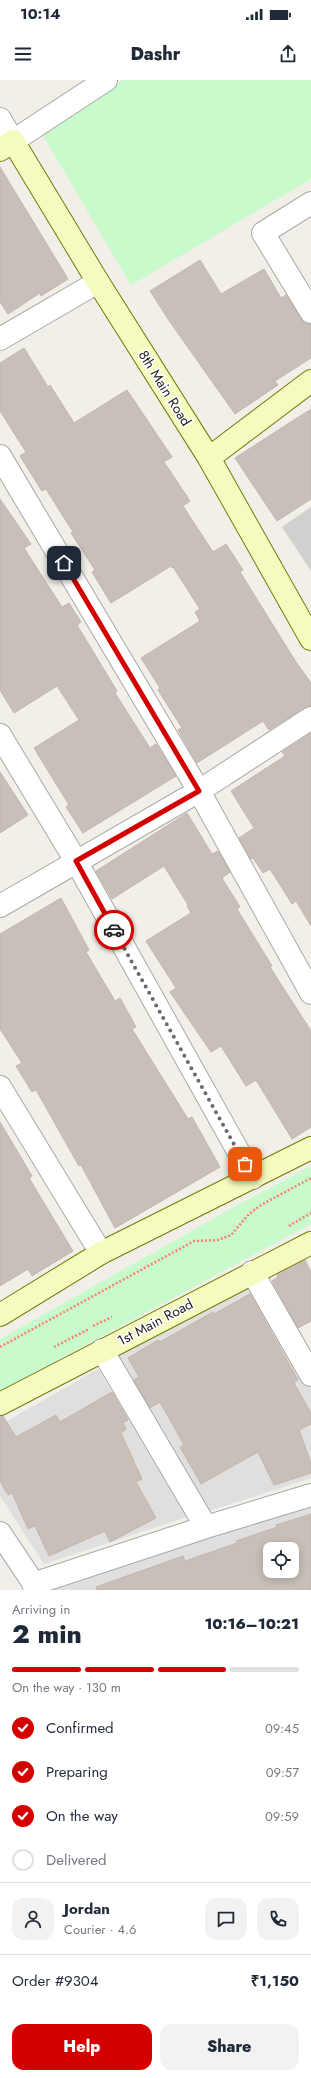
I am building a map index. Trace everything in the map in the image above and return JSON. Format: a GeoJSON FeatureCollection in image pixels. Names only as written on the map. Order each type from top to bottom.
{"type":"FeatureCollection","features":[{"type":"Feature","properties":{"kind":"street"},"geometry":{"type":"LineString","coordinates":[[0,119],[6,146],[106,80]]}},
{"type":"Feature","properties":{"kind":"street","name":"8th Main Road"},"geometry":{"type":"LineString","coordinates":[[6,146],[98,282],[209,458],[311,639]]}},
{"type":"Feature","properties":{"kind":"street"},"geometry":{"type":"LineString","coordinates":[[311,203],[263,233],[311,312]]}},
{"type":"Feature","properties":{"kind":"street"},"geometry":{"type":"LineString","coordinates":[[0,339],[98,282]]}},
{"type":"Feature","properties":{"kind":"street"},"geometry":{"type":"LineString","coordinates":[[209,458],[311,381]]}},
{"type":"Feature","properties":{"kind":"street"},"geometry":{"type":"LineString","coordinates":[[0,456],[199,791],[311,992]]}},
{"type":"Feature","properties":{"kind":"street"},"geometry":{"type":"LineString","coordinates":[[0,906],[199,791],[311,718]]}},
{"type":"Feature","properties":{"kind":"street"},"geometry":{"type":"LineString","coordinates":[[0,735],[76,861],[253,1178]]}},
{"type":"Feature","properties":{"kind":"street"},"geometry":{"type":"LineString","coordinates":[[0,1087],[5,1109],[101,1253]]}},
{"type":"Feature","properties":{"kind":"street"},"geometry":{"type":"LineString","coordinates":[[0,1315],[101,1253],[311,1148]]}},
{"type":"Feature","properties":{"kind":"street","name":"1st Main Road"},"geometry":{"type":"LineString","coordinates":[[0,1404],[252,1272],[311,1243]]}},
{"type":"Feature","properties":{"kind":"street"},"geometry":{"type":"LineString","coordinates":[[252,1272],[311,1375]]}},
{"type":"Feature","properties":{"kind":"street"},"geometry":{"type":"LineString","coordinates":[[102,1350],[206,1527]]}},
{"type":"Feature","properties":{"kind":"street"},"geometry":{"type":"LineString","coordinates":[[0,1533],[35,1587],[206,1527],[311,1495]]}},
{"type":"Feature","properties":{"kind":"path"},"geometry":{"type":"LineString","coordinates":[[0,1348],[194,1241],[218,1240],[231,1235],[249,1214],[261,1205],[311,1178]]}},
{"type":"Feature","properties":{"kind":"shaded area"},"geometry":{"type":"Polygon","coordinates":[[[311,507],[311,571],[282,527],[311,507]]]}},
{"type":"Feature","properties":{"kind":"shaded area"},"geometry":{"type":"Polygon","coordinates":[[[253,1284],[311,1388],[311,1478],[206,1512],[117,1355],[253,1284]]]}},
{"type":"Feature","properties":{"kind":"shaded area"},"geometry":{"type":"Polygon","coordinates":[[[98,1369],[187,1517],[44,1564],[0,1496],[0,1425],[98,1369]]]}},
{"type":"Feature","properties":{"kind":"shaded area"},"geometry":{"type":"Polygon","coordinates":[[[311,1504],[311,1590],[53,1589],[311,1504]]]}},
{"type":"Feature","properties":{"kind":"green space"},"geometry":{"type":"Polygon","coordinates":[[[123,80],[311,80],[311,179],[131,285],[39,129],[123,80]]]}},
{"type":"Feature","properties":{"kind":"green space"},"geometry":{"type":"Polygon","coordinates":[[[311,1166],[311,1224],[0,1391],[0,1339],[243,1202],[311,1166]]]}},
{"type":"Feature","properties":{"kind":"building"},"geometry":{"type":"Polygon","coordinates":[[[0,167],[68,279],[41,296],[40,293],[8,314],[0,302],[0,167]]]}},
{"type":"Feature","properties":{"kind":"building"},"geometry":{"type":"Polygon","coordinates":[[[200,260],[221,294],[264,269],[281,298],[286,295],[304,323],[311,324],[311,358],[275,381],[278,385],[235,414],[150,291],[200,260]]]}},
{"type":"Feature","properties":{"kind":"building"},"geometry":{"type":"Polygon","coordinates":[[[24,348],[48,387],[50,385],[74,423],[127,390],[172,457],[164,462],[190,501],[183,506],[213,552],[226,544],[243,570],[240,572],[296,662],[311,683],[311,706],[304,708],[269,730],[263,721],[197,763],[178,730],[182,728],[158,690],[160,688],[141,658],[200,621],[195,612],[200,609],[171,566],[111,603],[92,572],[95,570],[71,533],[73,532],[46,489],[42,491],[20,456],[26,452],[0,411],[0,363],[24,348]]]}},
{"type":"Feature","properties":{"kind":"building"},"geometry":{"type":"Polygon","coordinates":[[[311,409],[311,499],[277,521],[235,458],[311,409]]]}},
{"type":"Feature","properties":{"kind":"building"},"geometry":{"type":"Polygon","coordinates":[[[0,499],[31,544],[24,548],[62,607],[69,603],[81,622],[77,625],[117,691],[115,693],[150,748],[156,744],[176,776],[83,833],[66,807],[69,805],[34,748],[79,720],[57,686],[14,713],[0,690],[0,499]]]}},
{"type":"Feature","properties":{"kind":"building"},"geometry":{"type":"Polygon","coordinates":[[[311,733],[311,926],[296,901],[292,904],[270,869],[263,873],[253,858],[251,859],[239,838],[254,828],[231,791],[285,756],[282,752],[311,733]]]}},
{"type":"Feature","properties":{"kind":"building"},"geometry":{"type":"Polygon","coordinates":[[[0,772],[28,815],[0,833],[0,772]]]}},
{"type":"Feature","properties":{"kind":"building"},"geometry":{"type":"Polygon","coordinates":[[[187,813],[212,854],[218,851],[230,872],[222,878],[240,907],[237,909],[272,966],[270,967],[311,1031],[311,1127],[292,1139],[256,1080],[246,1086],[221,1046],[211,1052],[170,992],[176,988],[146,941],[191,913],[187,906],[188,905],[164,866],[112,899],[96,871],[187,813]]]}},
{"type":"Feature","properties":{"kind":"building"},"geometry":{"type":"Polygon","coordinates":[[[61,898],[89,950],[86,952],[115,1001],[120,998],[136,1027],[132,1029],[188,1119],[192,1117],[220,1167],[115,1228],[81,1165],[79,1166],[36,1090],[32,1092],[16,1066],[22,1063],[0,1029],[0,934],[61,898]]]}},
{"type":"Feature","properties":{"kind":"building"},"geometry":{"type":"Polygon","coordinates":[[[0,1122],[32,1176],[29,1178],[73,1251],[32,1276],[28,1269],[0,1286],[0,1122]]]}},
{"type":"Feature","properties":{"kind":"building"},"geometry":{"type":"Polygon","coordinates":[[[305,1260],[311,1272],[311,1321],[298,1328],[272,1281],[278,1277],[277,1275],[305,1260]]]}},
{"type":"Feature","properties":{"kind":"building"},"geometry":{"type":"Polygon","coordinates":[[[250,1294],[298,1380],[294,1383],[311,1413],[311,1424],[299,1430],[311,1463],[311,1473],[274,1485],[258,1452],[201,1484],[180,1447],[184,1445],[160,1402],[150,1408],[134,1380],[139,1377],[128,1358],[158,1340],[160,1342],[213,1312],[214,1314],[250,1294]]]}},
{"type":"Feature","properties":{"kind":"building"},"geometry":{"type":"Polygon","coordinates":[[[112,1392],[128,1420],[123,1423],[126,1429],[121,1433],[142,1479],[136,1482],[156,1518],[110,1542],[105,1531],[49,1556],[35,1526],[28,1529],[12,1493],[8,1495],[0,1481],[0,1416],[3,1416],[16,1437],[56,1415],[60,1422],[112,1392]]]}},
{"type":"Feature","properties":{"kind":"building"},"geometry":{"type":"Polygon","coordinates":[[[311,1514],[311,1590],[97,1590],[96,1587],[183,1556],[185,1561],[277,1527],[276,1525],[311,1514]]]}},
{"type":"Feature","properties":{"kind":"way so far"},"geometry":{"type":"LineString","coordinates":[[114,930],[245,1164]]}},
{"type":"Feature","properties":{"kind":"route"},"geometry":{"type":"LineString","coordinates":[[64,563],[199,791],[76,861],[114,930]]}}]}
